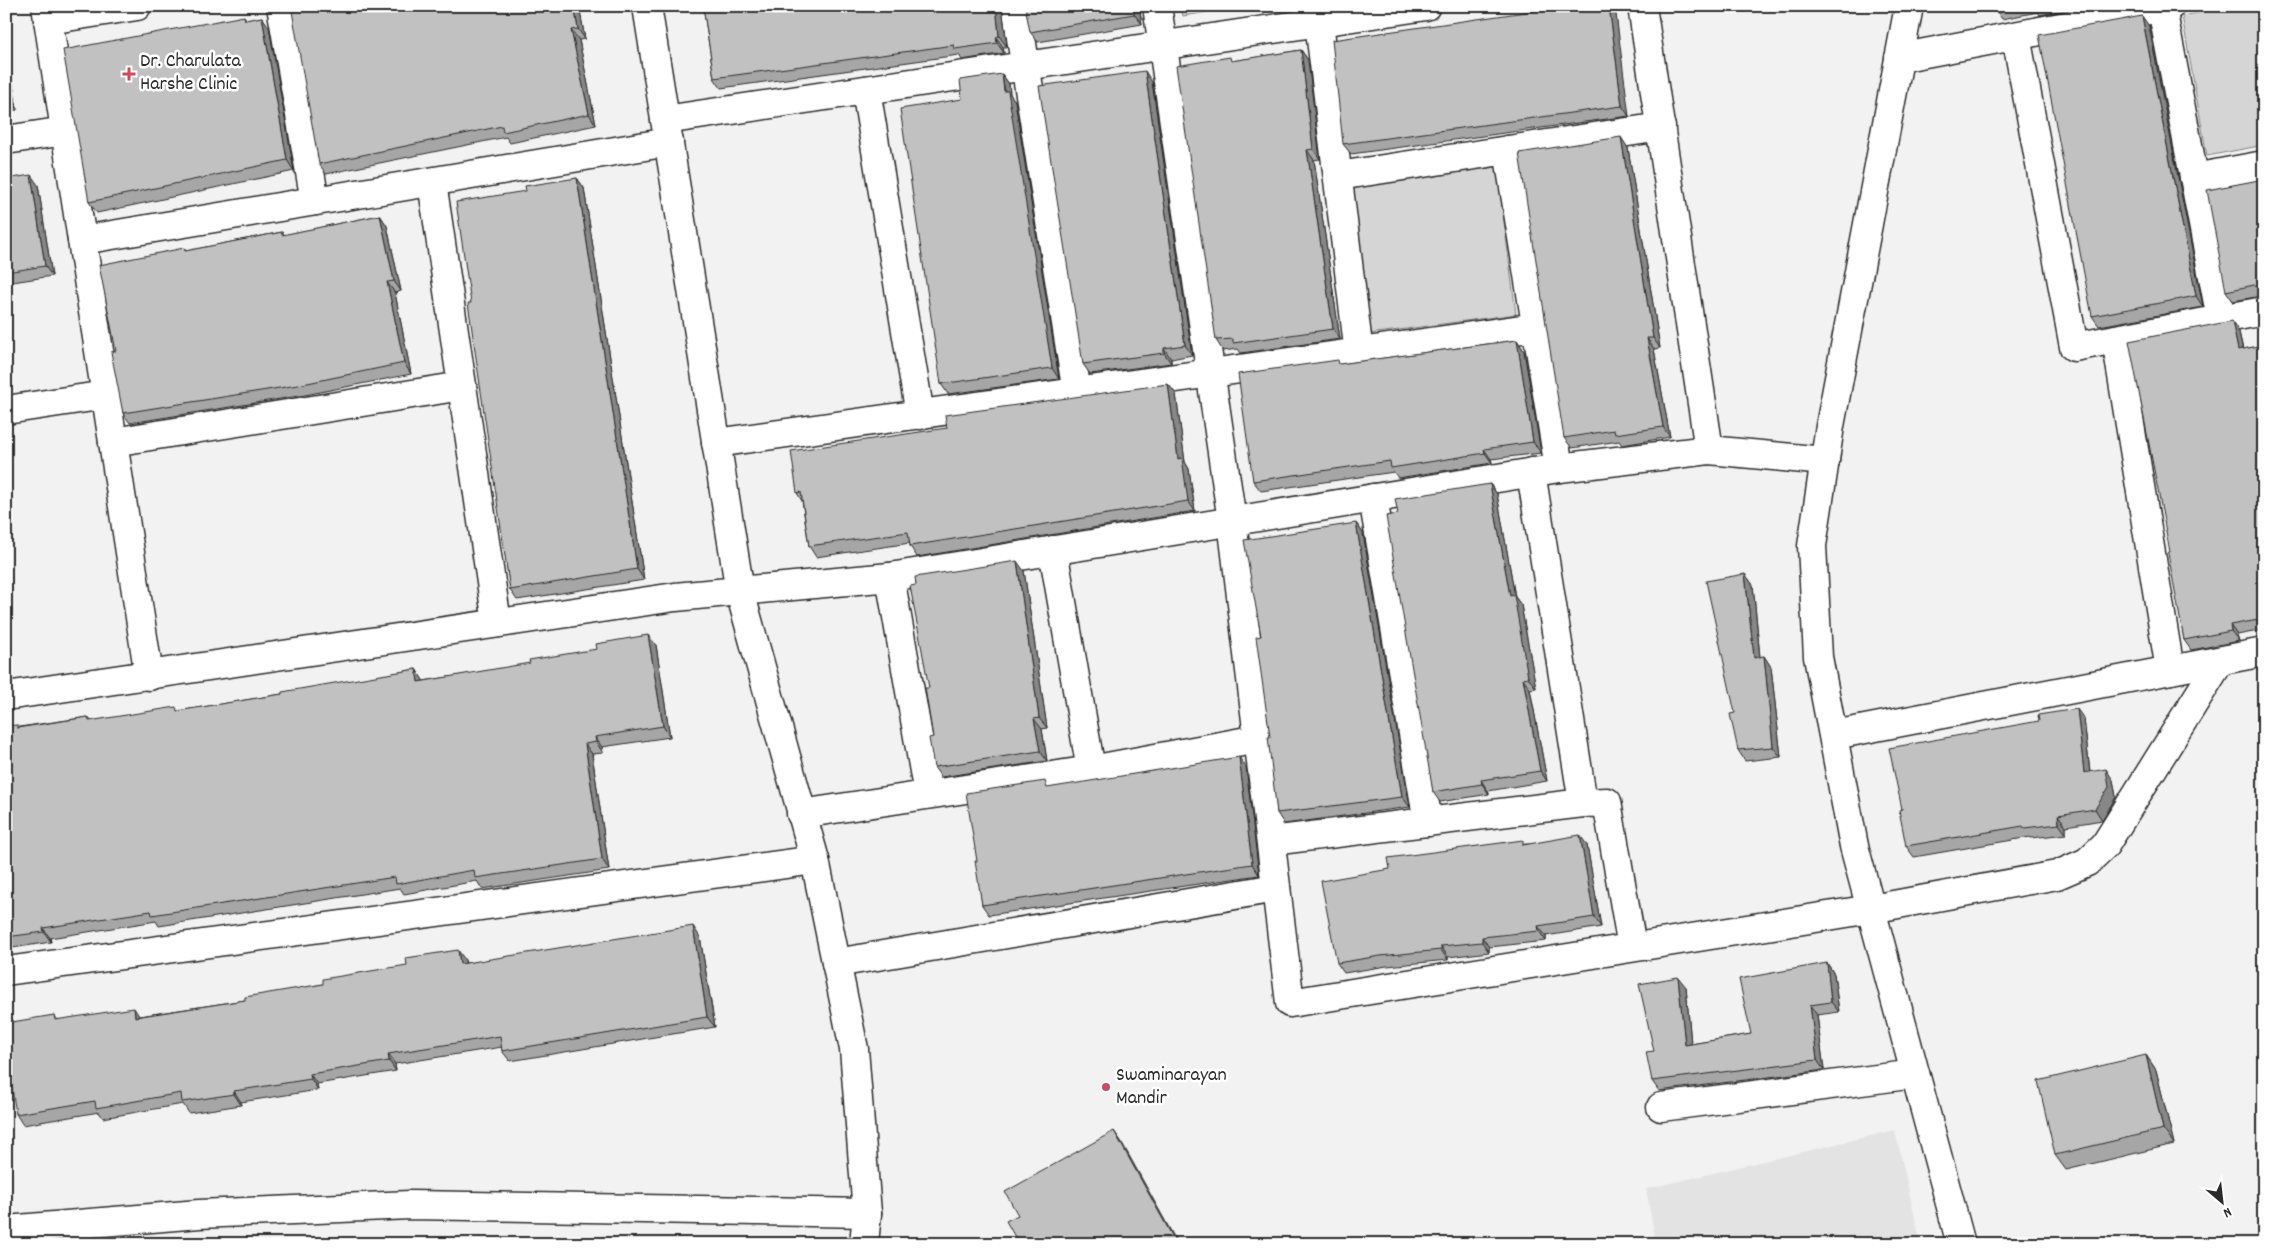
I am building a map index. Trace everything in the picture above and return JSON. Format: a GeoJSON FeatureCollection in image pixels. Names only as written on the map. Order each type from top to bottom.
{"type":"FeatureCollection","features":[{"type":"Feature","properties":{"kind":"street"},"geometry":{"type":"LineString","coordinates":[[137,6],[47,13],[149,676]]}},
{"type":"Feature","properties":{"kind":"street"},"geometry":{"type":"LineString","coordinates":[[281,6],[316,201]]}},
{"type":"Feature","properties":{"kind":"street"},"geometry":{"type":"LineString","coordinates":[[647,6],[740,592],[815,860],[854,1049],[867,1213],[864,1244]]}},
{"type":"Feature","properties":{"kind":"street"},"geometry":{"type":"LineString","coordinates":[[1016,6],[1077,393]]}},
{"type":"Feature","properties":{"kind":"street"},"geometry":{"type":"LineString","coordinates":[[1157,6],[1232,521],[1290,1003],[1871,908],[2057,875],[2086,862],[2106,846],[2220,660]]}},
{"type":"Feature","properties":{"kind":"street"},"geometry":{"type":"LineString","coordinates":[[82,240],[432,182],[866,90],[1319,22],[1351,12],[1426,6]]}},
{"type":"Feature","properties":{"kind":"street"},"geometry":{"type":"LineString","coordinates":[[1642,6],[1709,450]]}},
{"type":"Feature","properties":{"kind":"street"},"geometry":{"type":"LineString","coordinates":[[1909,6],[1825,461],[1812,546],[1818,657],[1854,846],[1961,1244]]}},
{"type":"Feature","properties":{"kind":"street"},"geometry":{"type":"LineString","coordinates":[[1899,58],[2166,7],[2194,178],[2221,319]]}},
{"type":"Feature","properties":{"kind":"street"},"geometry":{"type":"LineString","coordinates":[[1319,22],[1358,354]]}},
{"type":"Feature","properties":{"kind":"street"},"geometry":{"type":"LineString","coordinates":[[2016,36],[2074,347],[2221,319],[2262,318]]}},
{"type":"Feature","properties":{"kind":"street"},"geometry":{"type":"LineString","coordinates":[[866,90],[920,415]]}},
{"type":"Feature","properties":{"kind":"street"},"geometry":{"type":"LineString","coordinates":[[1338,176],[1661,127]]}},
{"type":"Feature","properties":{"kind":"street"},"geometry":{"type":"LineString","coordinates":[[6,140],[65,131]]}},
{"type":"Feature","properties":{"kind":"street"},"geometry":{"type":"LineString","coordinates":[[1508,150],[1560,468]]}},
{"type":"Feature","properties":{"kind":"street"},"geometry":{"type":"LineString","coordinates":[[2194,178],[2264,165]]}},
{"type":"Feature","properties":{"kind":"street"},"geometry":{"type":"LineString","coordinates":[[432,182],[497,623]]}},
{"type":"Feature","properties":{"kind":"street"},"geometry":{"type":"LineString","coordinates":[[716,443],[1210,375],[1537,327]]}},
{"type":"Feature","properties":{"kind":"street"},"geometry":{"type":"LineString","coordinates":[[2116,339],[2170,670]]}},
{"type":"Feature","properties":{"kind":"street"},"geometry":{"type":"LineString","coordinates":[[113,442],[462,386]]}},
{"type":"Feature","properties":{"kind":"street"},"geometry":{"type":"LineString","coordinates":[[6,410],[106,395]]}},
{"type":"Feature","properties":{"kind":"street"},"geometry":{"type":"LineString","coordinates":[[6,696],[675,597],[890,577],[1560,468],[1709,450],[1825,461]]}},
{"type":"Feature","properties":{"kind":"street"},"geometry":{"type":"LineString","coordinates":[[1530,472],[1583,803]]}},
{"type":"Feature","properties":{"kind":"street"},"geometry":{"type":"LineString","coordinates":[[1373,498],[1428,822]]}},
{"type":"Feature","properties":{"kind":"street"},"geometry":{"type":"LineString","coordinates":[[1054,550],[1091,770]]}},
{"type":"Feature","properties":{"kind":"street"},"geometry":{"type":"LineString","coordinates":[[890,577],[928,794]]}},
{"type":"Feature","properties":{"kind":"street"},"geometry":{"type":"LineString","coordinates":[[1834,735],[2264,652]]}},
{"type":"Feature","properties":{"kind":"street"},"geometry":{"type":"LineString","coordinates":[[801,814],[1091,770],[1258,739]]}},
{"type":"Feature","properties":{"kind":"street"},"geometry":{"type":"LineString","coordinates":[[1270,841],[1583,803],[1607,802],[1632,947]]}},
{"type":"Feature","properties":{"kind":"street"},"geometry":{"type":"LineString","coordinates":[[6,971],[815,860]]}},
{"type":"Feature","properties":{"kind":"street"},"geometry":{"type":"LineString","coordinates":[[836,963],[1276,888]]}},
{"type":"Feature","properties":{"kind":"street"},"geometry":{"type":"LineString","coordinates":[[1661,1107],[1915,1074]]}},
{"type":"Feature","properties":{"kind":"street"},"geometry":{"type":"LineString","coordinates":[[6,1230],[199,1214],[410,1205],[867,1213]]}},
{"type":"Feature","properties":{"kind":"shaded area"},"geometry":{"type":"Polygon","coordinates":[[[1181,6],[1246,6],[1183,16],[1181,6]]]}},
{"type":"Feature","properties":{"kind":"shaded area"},"geometry":{"type":"Polygon","coordinates":[[[2235,6],[2264,6],[2264,145],[2207,156],[2182,16],[2235,6]]]}},
{"type":"Feature","properties":{"kind":"shaded area"},"geometry":{"type":"Polygon","coordinates":[[[1497,167],[1516,314],[1369,334],[1350,186],[1497,167]]]}},
{"type":"Feature","properties":{"kind":"shaded area"},"geometry":{"type":"Polygon","coordinates":[[[1895,1130],[1921,1244],[1656,1244],[1646,1189],[1895,1130]]]}},
{"type":"Feature","properties":{"kind":"building"},"geometry":{"type":"Polygon","coordinates":[[[313,6],[574,6],[578,29],[571,30],[589,114],[503,132],[502,126],[319,164],[292,11],[313,6]]]}},
{"type":"Feature","properties":{"kind":"building"},"geometry":{"type":"Polygon","coordinates":[[[703,6],[996,6],[999,36],[996,37],[997,43],[955,49],[954,45],[714,78],[703,6]]]}},
{"type":"Feature","properties":{"kind":"building"},"geometry":{"type":"Polygon","coordinates":[[[1025,6],[1133,6],[1134,14],[1030,32],[1025,6]]]}},
{"type":"Feature","properties":{"kind":"building"},"geometry":{"type":"Polygon","coordinates":[[[1567,6],[1609,6],[1622,106],[1343,144],[1332,40],[1567,6]]]}},
{"type":"Feature","properties":{"kind":"building"},"geometry":{"type":"Polygon","coordinates":[[[1994,6],[2007,6],[1995,9],[1994,6]]]}},
{"type":"Feature","properties":{"kind":"building"},"geometry":{"type":"Polygon","coordinates":[[[244,16],[245,20],[262,17],[287,160],[89,202],[63,50],[244,16]]]}},
{"type":"Feature","properties":{"kind":"building"},"geometry":{"type":"Polygon","coordinates":[[[2142,16],[2196,296],[2092,316],[2039,35],[2142,16]]]}},
{"type":"Feature","properties":{"kind":"building"},"geometry":{"type":"Polygon","coordinates":[[[1301,50],[1313,149],[1307,150],[1333,329],[1233,343],[1233,339],[1216,340],[1176,66],[1230,57],[1231,61],[1301,50]]]}},
{"type":"Feature","properties":{"kind":"building"},"geometry":{"type":"Polygon","coordinates":[[[1145,71],[1185,345],[1164,348],[1164,353],[1083,364],[1039,86],[1145,71]]]}},
{"type":"Feature","properties":{"kind":"building"},"geometry":{"type":"Polygon","coordinates":[[[1002,74],[1004,91],[1008,91],[1052,368],[941,384],[900,109],[962,99],[960,80],[1002,74]]]}},
{"type":"Feature","properties":{"kind":"building"},"geometry":{"type":"Polygon","coordinates":[[[6,78],[9,99],[6,100],[6,78]]]}},
{"type":"Feature","properties":{"kind":"building"},"geometry":{"type":"Polygon","coordinates":[[[1621,137],[1653,338],[1647,338],[1663,427],[1615,434],[1614,430],[1564,438],[1519,153],[1621,137]]]}},
{"type":"Feature","properties":{"kind":"building"},"geometry":{"type":"Polygon","coordinates":[[[31,175],[45,266],[6,272],[6,179],[31,175]]]}},
{"type":"Feature","properties":{"kind":"building"},"geometry":{"type":"Polygon","coordinates":[[[577,178],[637,569],[510,590],[468,303],[471,303],[456,202],[526,191],[525,186],[577,178]]]}},
{"type":"Feature","properties":{"kind":"building"},"geometry":{"type":"Polygon","coordinates":[[[2264,179],[2264,288],[2254,285],[2226,291],[2207,190],[2264,179]]]}},
{"type":"Feature","properties":{"kind":"building"},"geometry":{"type":"Polygon","coordinates":[[[380,215],[394,281],[387,282],[404,363],[298,385],[123,413],[111,352],[116,351],[99,265],[184,248],[185,251],[282,232],[282,235],[380,215]]]}},
{"type":"Feature","properties":{"kind":"building"},"geometry":{"type":"Polygon","coordinates":[[[2232,321],[2238,350],[2264,345],[2264,619],[2230,625],[2231,631],[2184,640],[2168,553],[2170,552],[2129,341],[2232,321]]]}},
{"type":"Feature","properties":{"kind":"building"},"geometry":{"type":"Polygon","coordinates":[[[1517,340],[1533,442],[1484,449],[1485,453],[1391,468],[1390,461],[1253,481],[1238,374],[1338,360],[1339,364],[1517,340]]]}},
{"type":"Feature","properties":{"kind":"building"},"geometry":{"type":"Polygon","coordinates":[[[1168,384],[1178,459],[1182,458],[1188,501],[910,546],[908,532],[809,546],[801,492],[797,493],[791,451],[947,428],[945,415],[1168,384]]]}},
{"type":"Feature","properties":{"kind":"building"},"geometry":{"type":"Polygon","coordinates":[[[1490,484],[1510,596],[1514,595],[1528,677],[1523,678],[1540,771],[1481,780],[1482,784],[1433,792],[1386,516],[1398,514],[1395,499],[1490,484]]]}},
{"type":"Feature","properties":{"kind":"building"},"geometry":{"type":"Polygon","coordinates":[[[1356,523],[1402,797],[1277,813],[1268,737],[1270,737],[1256,637],[1261,636],[1244,540],[1356,523]]]}},
{"type":"Feature","properties":{"kind":"building"},"geometry":{"type":"Polygon","coordinates":[[[1017,561],[1039,718],[1034,719],[1040,751],[934,767],[929,738],[933,737],[925,688],[929,688],[910,586],[916,585],[915,577],[1017,561]]]}},
{"type":"Feature","properties":{"kind":"building"},"geometry":{"type":"Polygon","coordinates":[[[1745,574],[1754,658],[1764,656],[1773,747],[1738,750],[1730,714],[1735,713],[1706,581],[1745,574]]]}},
{"type":"Feature","properties":{"kind":"building"},"geometry":{"type":"Polygon","coordinates":[[[648,635],[663,726],[595,737],[596,742],[585,744],[602,859],[475,878],[474,870],[396,884],[395,877],[152,915],[151,911],[43,928],[44,932],[6,937],[6,726],[17,725],[17,728],[88,717],[89,721],[176,707],[177,711],[416,669],[418,682],[530,663],[529,660],[597,649],[596,644],[648,635]]]}},
{"type":"Feature","properties":{"kind":"building"},"geometry":{"type":"Polygon","coordinates":[[[2077,709],[2084,773],[2106,769],[2109,787],[2095,809],[2058,815],[2059,824],[2024,828],[2023,826],[1906,846],[1899,810],[1902,809],[1889,748],[2039,721],[2038,715],[2077,709]]]}},
{"type":"Feature","properties":{"kind":"building"},"geometry":{"type":"Polygon","coordinates":[[[1239,757],[1252,864],[982,905],[966,793],[1045,781],[1047,788],[1239,757]]]}},
{"type":"Feature","properties":{"kind":"building"},"geometry":{"type":"Polygon","coordinates":[[[1580,835],[1594,917],[1538,926],[1539,931],[1482,937],[1482,942],[1441,946],[1441,950],[1380,956],[1337,963],[1321,881],[1390,869],[1388,858],[1523,840],[1523,845],[1580,835]]]}},
{"type":"Feature","properties":{"kind":"building"},"geometry":{"type":"Polygon","coordinates":[[[693,926],[707,1017],[502,1051],[500,1036],[388,1054],[389,1061],[310,1074],[311,1079],[234,1091],[234,1094],[182,1102],[181,1093],[96,1108],[95,1101],[16,1114],[6,1050],[6,1023],[54,1015],[55,1020],[134,1008],[135,1017],[245,1000],[245,997],[323,984],[323,979],[407,965],[406,958],[458,950],[460,964],[693,926]]]}},
{"type":"Feature","properties":{"kind":"building"},"geometry":{"type":"Polygon","coordinates":[[[1827,963],[1831,1002],[1810,1005],[1817,1060],[1652,1081],[1646,1052],[1654,1051],[1639,984],[1678,977],[1685,1045],[1751,1034],[1739,979],[1827,963]]]}},
{"type":"Feature","properties":{"kind":"building"},"geometry":{"type":"Polygon","coordinates":[[[2146,1055],[2163,1129],[2055,1155],[2038,1081],[2146,1055]]]}},
{"type":"Feature","properties":{"kind":"building"},"geometry":{"type":"Polygon","coordinates":[[[1114,1131],[1175,1241],[1171,1244],[1019,1244],[1006,1221],[1018,1215],[1005,1192],[1114,1131]]]}},
{"type":"Feature","properties":{"kind":"place","name":"Dr. Charulata Harshe Clinic"},"geometry":{"type":"Point","coordinates":[129,74]}},
{"type":"Feature","properties":{"kind":"place","name":"Swaminarayan Mandir"},"geometry":{"type":"Point","coordinates":[1106,1087]}}]}
